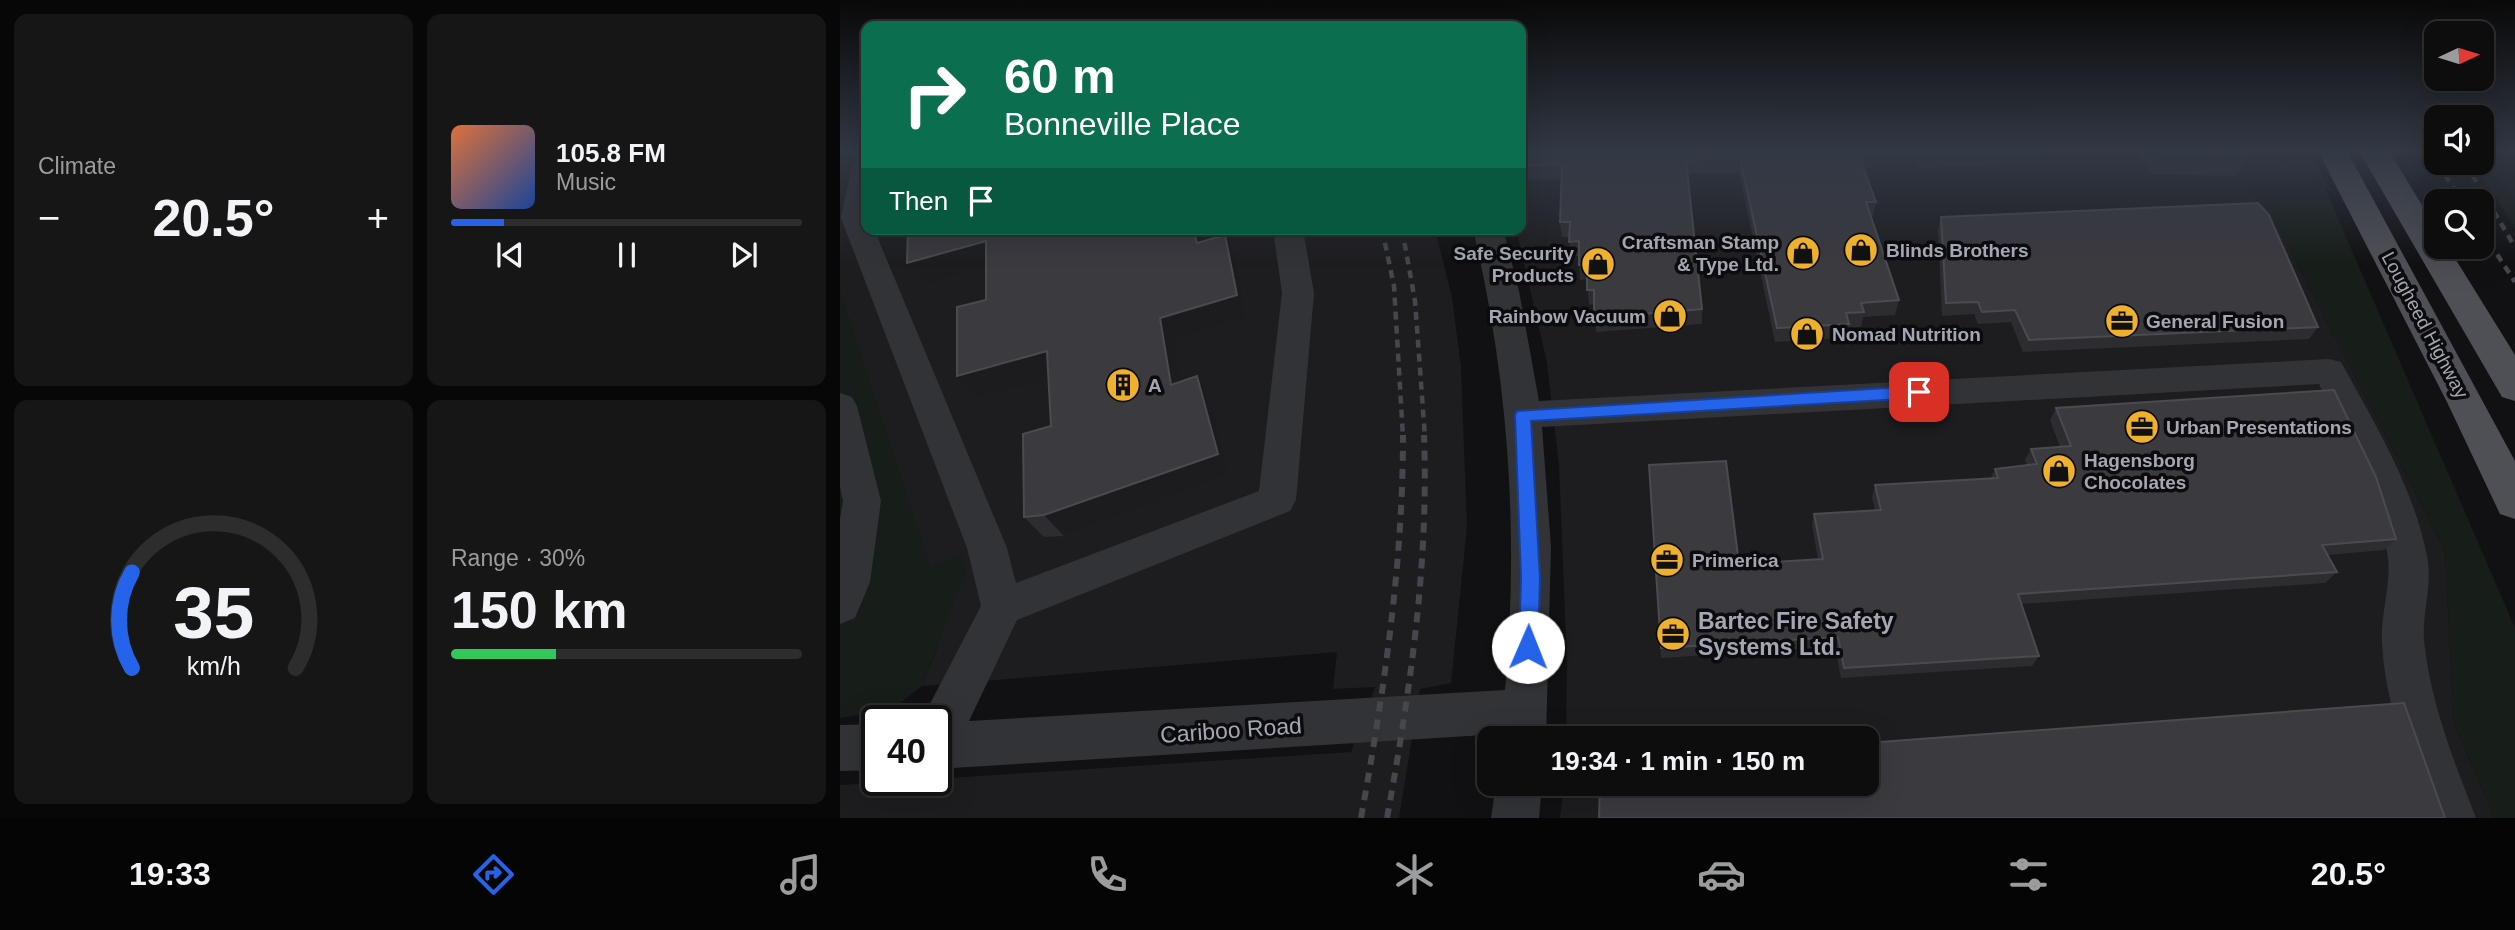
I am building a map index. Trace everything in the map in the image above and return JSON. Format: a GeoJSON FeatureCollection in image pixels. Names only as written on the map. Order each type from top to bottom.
{"type":"FeatureCollection","features":[{"type":"Feature","properties":{"kind":"main road","name":"Lougheed Highway"},"geometry":{"type":"LineString","coordinates":[[2353,189],[2466,402],[2515,502]]}},
{"type":"Feature","properties":{"kind":"main road"},"geometry":{"type":"LineString","coordinates":[[2397,189],[2515,387]]}},
{"type":"Feature","properties":{"kind":"street"},"geometry":{"type":"LineString","coordinates":[[857,189],[847,216],[987,548],[1002,607],[952,708]]}},
{"type":"Feature","properties":{"kind":"street"},"geometry":{"type":"LineString","coordinates":[[1002,607],[1277,500],[1298,293],[1289,235]]}},
{"type":"Feature","properties":{"kind":"street"},"geometry":{"type":"LineString","coordinates":[[1490,235],[1505,295],[1523,415],[1530,578],[1524,725]]}},
{"type":"Feature","properties":{"kind":"street"},"geometry":{"type":"LineString","coordinates":[[1523,415],[2329,371],[2371,453],[2408,555],[2402,628],[2406,660],[2414,703],[2452,818]]}},
{"type":"Feature","properties":{"kind":"street"},"geometry":{"type":"LineString","coordinates":[[840,406],[862,501],[850,582],[840,605]]}},
{"type":"Feature","properties":{"kind":"street","name":"Cariboo Road"},"geometry":{"type":"LineString","coordinates":[[952,745],[1524,725]]}},
{"type":"Feature","properties":{"kind":"street"},"geometry":{"type":"LineString","coordinates":[[840,748],[861,747]]}},
{"type":"Feature","properties":{"kind":"street"},"geometry":{"type":"LineString","coordinates":[[1515,818],[1517,796]]}},
{"type":"Feature","properties":{"kind":"shaded area"},"geometry":{"type":"Polygon","coordinates":[[[840,189],[861,189],[861,235],[1436,235],[1452,297],[1461,367],[1467,527],[1451,683],[1420,689],[1399,818],[840,818],[840,785],[861,784],[861,796],[952,796],[952,778],[1351,752],[1375,687],[1333,689],[1337,652],[922,686],[937,648],[930,568],[840,292],[840,189]]]}},
{"type":"Feature","properties":{"kind":"shaded area"},"geometry":{"type":"Polygon","coordinates":[[[1526,189],[2250,189],[2284,238],[2445,551],[2454,724],[2495,818],[1560,818],[1563,796],[1879,796],[1879,726],[1566,726],[1567,663],[1559,465],[1547,363],[1517,235],[1526,235],[1526,189]]]}},
{"type":"Feature","properties":{"kind":"shaded area"},"geometry":{"type":"Polygon","coordinates":[[[2250,189],[2325,189],[2515,628],[2515,818],[2495,818],[2454,724],[2445,551],[2284,238],[2250,189]]]}},
{"type":"Feature","properties":{"kind":"shaded area"},"geometry":{"type":"Polygon","coordinates":[[[2494,189],[2515,189],[2515,229],[2494,196],[2494,189]]]}},
{"type":"Feature","properties":{"kind":"shaded area"},"geometry":{"type":"Polygon","coordinates":[[[840,292],[930,567],[961,554],[967,569],[922,686],[897,705],[861,705],[861,715],[840,718],[840,292]]]}},
{"type":"Feature","properties":{"kind":"building"},"geometry":{"type":"Polygon","coordinates":[[[1561,189],[1689,189],[1702,309],[1594,318],[1594,290],[1587,290],[1587,265],[1579,265],[1579,241],[1569,242],[1570,222],[1560,222],[1561,189]]]}},
{"type":"Feature","properties":{"kind":"building"},"geometry":{"type":"Polygon","coordinates":[[[1747,189],[1871,189],[1876,202],[1866,202],[1899,300],[1861,303],[1864,312],[1846,313],[1849,324],[1777,328],[1747,189]]]}},
{"type":"Feature","properties":{"kind":"building"},"geometry":{"type":"Polygon","coordinates":[[[2258,203],[2269,215],[2318,327],[2029,340],[2015,310],[1982,312],[1978,302],[1946,303],[1941,217],[2258,203]]]}},
{"type":"Feature","properties":{"kind":"building","name":"A"},"geometry":{"type":"Polygon","coordinates":[[[908,235],[1195,235],[1197,243],[1225,235],[1237,295],[1160,318],[1171,385],[1197,376],[1218,454],[1044,515],[1024,517],[1023,434],[1051,426],[1047,351],[957,376],[957,307],[986,300],[986,241],[907,263],[908,235]]]}},
{"type":"Feature","properties":{"kind":"building"},"geometry":{"type":"Polygon","coordinates":[[[2334,390],[2376,477],[2396,539],[2322,545],[2337,572],[2018,594],[2039,656],[1844,668],[1838,637],[1661,648],[1649,465],[1726,461],[1739,564],[1823,559],[1814,514],[1881,510],[1875,485],[1998,478],[1995,469],[2037,464],[2031,449],[2071,446],[2056,408],[2334,390]]]}},
{"type":"Feature","properties":{"kind":"building"},"geometry":{"type":"Polygon","coordinates":[[[2404,703],[2445,818],[1599,818],[1600,796],[1879,796],[1879,742],[2404,703]]]}},
{"type":"Feature","properties":{"kind":"railway"},"geometry":{"type":"LineString","coordinates":[[2481,189],[2515,247]]}},
{"type":"Feature","properties":{"kind":"railway"},"geometry":{"type":"LineString","coordinates":[[1383,235],[1394,286],[1403,436]]}},
{"type":"Feature","properties":{"kind":"railway"},"geometry":{"type":"LineString","coordinates":[[1403,235],[1415,301],[1425,437]]}},
{"type":"Feature","properties":{"kind":"railway"},"geometry":{"type":"LineString","coordinates":[[2494,250],[2515,282]]}},
{"type":"Feature","properties":{"kind":"railway"},"geometry":{"type":"LineString","coordinates":[[1387,818],[1410,675],[1421,579],[1424,435]]}},
{"type":"Feature","properties":{"kind":"railway"},"geometry":{"type":"LineString","coordinates":[[1361,818],[1391,627],[1400,531],[1403,436]]}},
{"type":"Feature","properties":{"kind":"place","name":"Blinds Brothers"},"geometry":{"type":"Point","coordinates":[1861,250]}},
{"type":"Feature","properties":{"kind":"place","name":"Craftsman Stamp & Type Ltd."},"geometry":{"type":"Point","coordinates":[1803,253]}},
{"type":"Feature","properties":{"kind":"place","name":"Safe Security Products"},"geometry":{"type":"Point","coordinates":[1598,264]}},
{"type":"Feature","properties":{"kind":"place","name":"Rainbow Vacuum"},"geometry":{"type":"Point","coordinates":[1670,316]}},
{"type":"Feature","properties":{"kind":"place","name":"General Fusion"},"geometry":{"type":"Point","coordinates":[2122,321]}},
{"type":"Feature","properties":{"kind":"place","name":"Nomad Nutrition"},"geometry":{"type":"Point","coordinates":[1807,334]}},
{"type":"Feature","properties":{"kind":"place","name":"A"},"geometry":{"type":"Point","coordinates":[1123,385]}},
{"type":"Feature","properties":{"kind":"place","name":"Urban Presentations"},"geometry":{"type":"Point","coordinates":[2142,427]}},
{"type":"Feature","properties":{"kind":"place","name":"Hagensborg Chocolates"},"geometry":{"type":"Point","coordinates":[2059,471]}},
{"type":"Feature","properties":{"kind":"place","name":"Primerica"},"geometry":{"type":"Point","coordinates":[1667,560]}},
{"type":"Feature","properties":{"kind":"place","name":"Bartec Fire Safety Systems Ltd."},"geometry":{"type":"Point","coordinates":[1673,634]}},
{"type":"Feature","properties":{"kind":"route"},"geometry":{"type":"LineString","coordinates":[[1528,647],[1530,578],[1523,415],[1919,392]]}}]}
